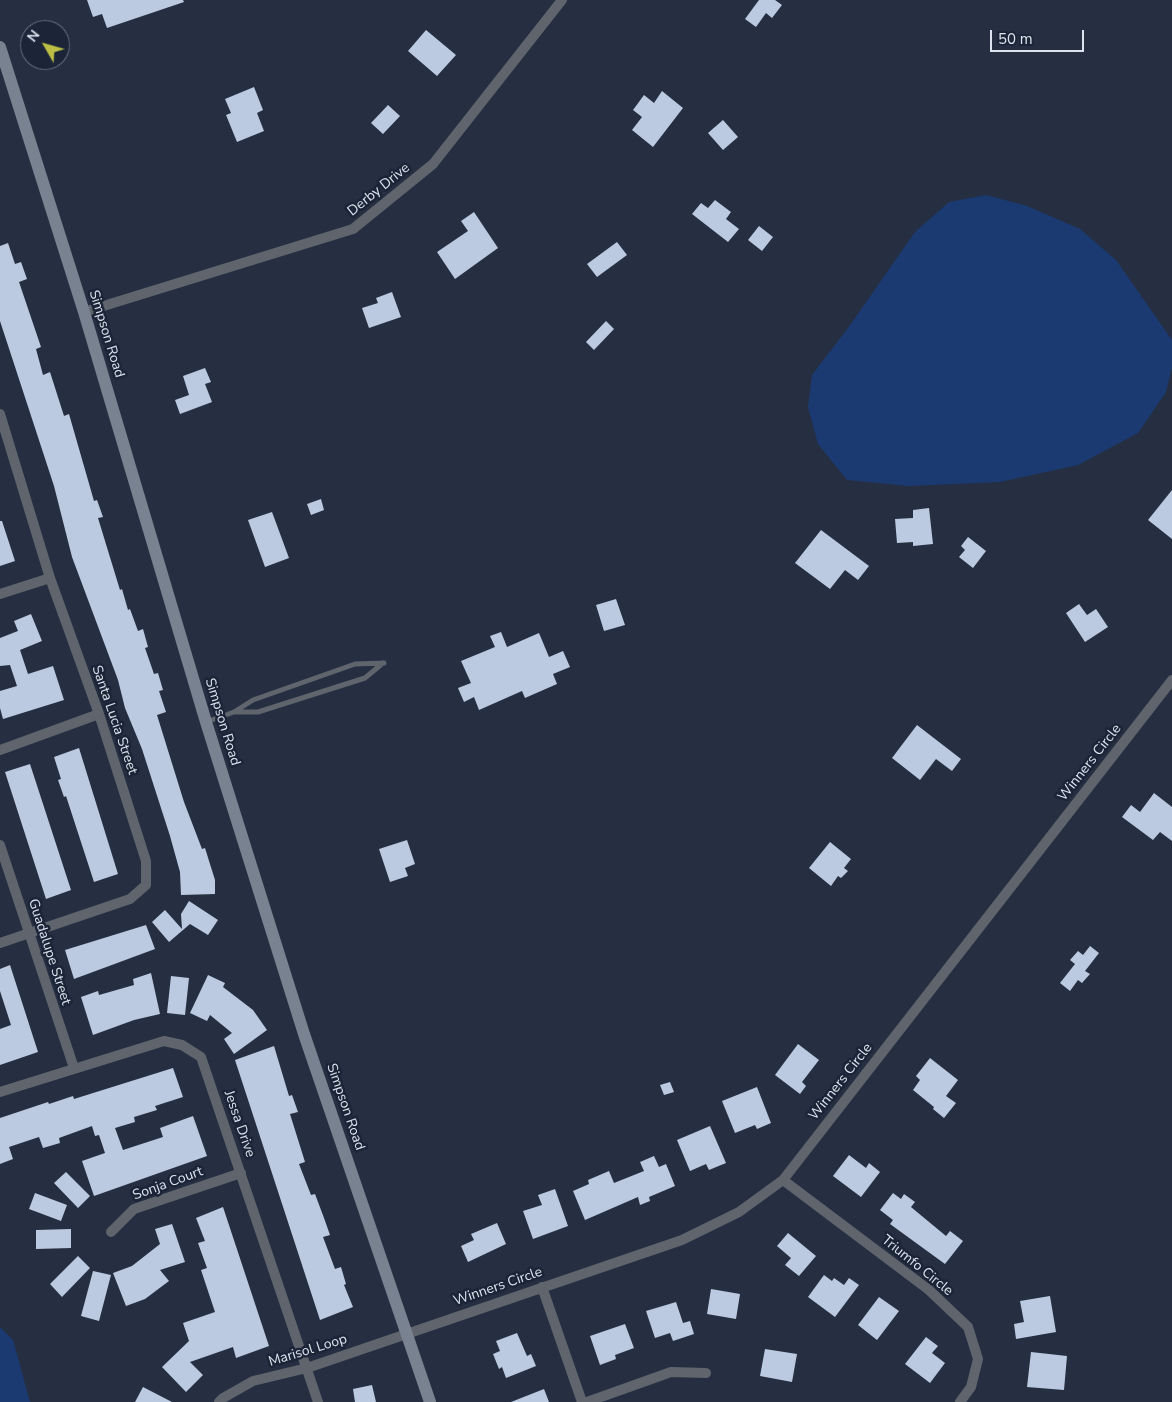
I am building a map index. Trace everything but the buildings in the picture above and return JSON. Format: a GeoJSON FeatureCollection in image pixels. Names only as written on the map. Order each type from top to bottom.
{"type":"FeatureCollection","features":[{"type":"Feature","properties":{"kind":"main road","name":"Simpson Road"},"geometry":{"type":"LineString","coordinates":[[0,46],[84,312],[206,722],[304,1034],[408,1332],[430,1402]]}},
{"type":"Feature","properties":{"kind":"street","name":"Derby Drive"},"geometry":{"type":"LineString","coordinates":[[84,312],[353,229],[433,164],[562,0]]}},
{"type":"Feature","properties":{"kind":"street","name":"Santa Lucia Street"},"geometry":{"type":"LineString","coordinates":[[0,414],[4,439],[50,578],[99,714],[146,861],[146,884],[130,899],[0,943]]}},
{"type":"Feature","properties":{"kind":"street"},"geometry":{"type":"LineString","coordinates":[[0,594],[50,578]]}},
{"type":"Feature","properties":{"kind":"street","name":"Winners Circle"},"geometry":{"type":"LineString","coordinates":[[408,1332],[682,1240],[739,1212],[783,1180],[1172,680]]}},
{"type":"Feature","properties":{"kind":"street"},"geometry":{"type":"LineString","coordinates":[[0,750],[99,714]]}},
{"type":"Feature","properties":{"kind":"street","name":"Guadalupe Street"},"geometry":{"type":"LineString","coordinates":[[0,845],[74,1068]]}},
{"type":"Feature","properties":{"kind":"street","name":"Jessa Drive"},"geometry":{"type":"LineString","coordinates":[[0,1092],[164,1041],[182,1045],[201,1057],[318,1402]]}},
{"type":"Feature","properties":{"kind":"street","name":"Sonja Court"},"geometry":{"type":"LineString","coordinates":[[111,1232],[134,1209],[241,1172]]}},
{"type":"Feature","properties":{"kind":"street","name":"Triumfo Circle"},"geometry":{"type":"LineString","coordinates":[[783,1180],[929,1290],[968,1327],[978,1359],[971,1387],[960,1402]]}},
{"type":"Feature","properties":{"kind":"street"},"geometry":{"type":"LineString","coordinates":[[542,1287],[582,1402]]}},
{"type":"Feature","properties":{"kind":"street","name":"Marisol Loop"},"geometry":{"type":"LineString","coordinates":[[220,1402],[223,1398],[253,1381],[307,1368],[408,1332]]}},
{"type":"Feature","properties":{"kind":"street"},"geometry":{"type":"LineString","coordinates":[[587,1402],[671,1372],[706,1373]]}},
{"type":"Feature","properties":{"kind":"lane"},"geometry":{"type":"LineString","coordinates":[[206,722],[234,712],[253,700],[356,664],[384,662],[365,678],[258,712],[234,712]]}},
{"type":"Feature","properties":{"kind":"shaded area"},"geometry":{"type":"Polygon","coordinates":[[[986,195],[1027,206],[1080,229],[1116,260],[1172,340],[1172,367],[1166,392],[1138,433],[1078,465],[1000,482],[909,486],[847,480],[818,444],[808,407],[812,375],[848,328],[915,232],[949,202],[986,195]]]}},
{"type":"Feature","properties":{"kind":"shaded area"},"geometry":{"type":"Polygon","coordinates":[[[0,1327],[13,1340],[30,1402],[0,1402],[0,1327]]]}}]}
